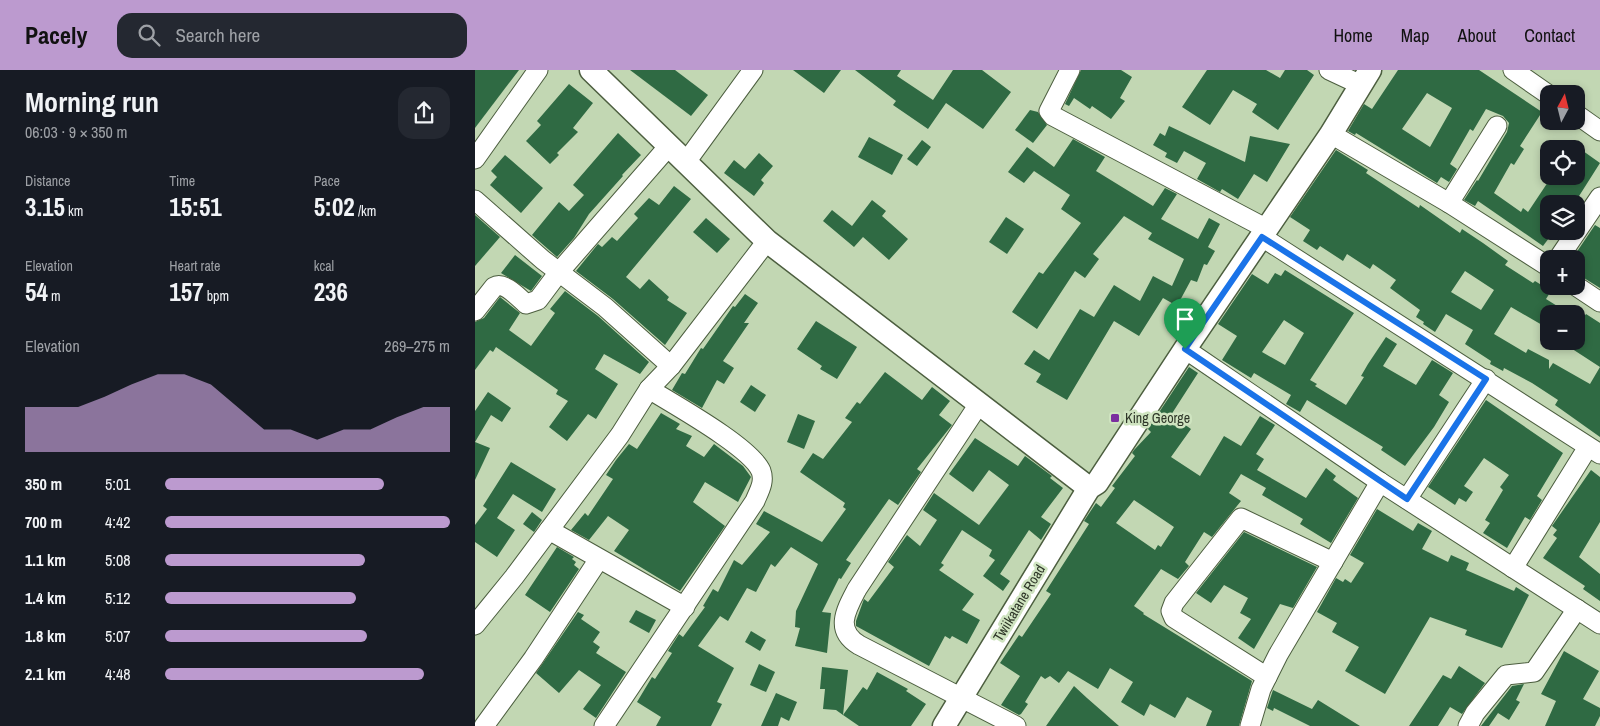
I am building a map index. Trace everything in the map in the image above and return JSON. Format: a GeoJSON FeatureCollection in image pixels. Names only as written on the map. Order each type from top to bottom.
{"type":"FeatureCollection","features":[{"type":"Feature","properties":{"kind":"street"},"geometry":{"type":"LineString","coordinates":[[475,159],[538,70]]}},
{"type":"Feature","properties":{"kind":"street"},"geometry":{"type":"LineString","coordinates":[[591,70],[668,147],[686,162],[767,241],[979,404],[1093,486]]}},
{"type":"Feature","properties":{"kind":"street"},"geometry":{"type":"LineString","coordinates":[[686,162],[753,70]]}},
{"type":"Feature","properties":{"kind":"street"},"geometry":{"type":"LineString","coordinates":[[1070,70],[1051,104],[1049,111],[1053,116],[1265,233],[1594,450],[1513,568]]}},
{"type":"Feature","properties":{"kind":"street"},"geometry":{"type":"LineString","coordinates":[[1329,70],[1365,78]]}},
{"type":"Feature","properties":{"kind":"street"},"geometry":{"type":"LineString","coordinates":[[1513,70],[1540,89]]}},
{"type":"Feature","properties":{"kind":"street","name":"Twiikatane Road"},"geometry":{"type":"LineString","coordinates":[[944,726],[1093,486],[1331,134],[1365,78]]}},
{"type":"Feature","properties":{"kind":"street"},"geometry":{"type":"LineString","coordinates":[[1585,120],[1600,131]]}},
{"type":"Feature","properties":{"kind":"street"},"geometry":{"type":"LineString","coordinates":[[1449,203],[1497,126]]}},
{"type":"Feature","properties":{"kind":"street"},"geometry":{"type":"LineString","coordinates":[[1331,134],[1449,203],[1540,262]]}},
{"type":"Feature","properties":{"kind":"street"},"geometry":{"type":"LineString","coordinates":[[475,312],[498,284],[503,285],[526,304],[532,303],[668,147]]}},
{"type":"Feature","properties":{"kind":"street"},"geometry":{"type":"LineString","coordinates":[[1564,250],[1600,197]]}},
{"type":"Feature","properties":{"kind":"street"},"geometry":{"type":"LineString","coordinates":[[475,200],[559,272],[605,308],[671,366]]}},
{"type":"Feature","properties":{"kind":"street"},"geometry":{"type":"LineString","coordinates":[[475,625],[620,435],[649,389],[671,366],[767,241]]}},
{"type":"Feature","properties":{"kind":"street"},"geometry":{"type":"LineString","coordinates":[[1585,292],[1600,302]]}},
{"type":"Feature","properties":{"kind":"street"},"geometry":{"type":"LineString","coordinates":[[1185,349],[1380,482],[1600,624]]}},
{"type":"Feature","properties":{"kind":"street"},"geometry":{"type":"LineString","coordinates":[[1407,499],[1486,379]]}},
{"type":"Feature","properties":{"kind":"street"},"geometry":{"type":"LineString","coordinates":[[604,726],[755,501],[762,476],[754,462],[727,438],[649,389]]}},
{"type":"Feature","properties":{"kind":"street"},"geometry":{"type":"LineString","coordinates":[[979,404],[857,589],[846,615],[844,626],[845,633],[859,646],[1016,726]]}},
{"type":"Feature","properties":{"kind":"street"},"geometry":{"type":"LineString","coordinates":[[1250,726],[1253,712],[1267,676],[1380,482]]}},
{"type":"Feature","properties":{"kind":"street"},"geometry":{"type":"LineString","coordinates":[[1267,676],[1174,618],[1171,612],[1174,603],[1241,518],[1333,562]]}},
{"type":"Feature","properties":{"kind":"street"},"geometry":{"type":"LineString","coordinates":[[549,530],[685,607]]}},
{"type":"Feature","properties":{"kind":"street"},"geometry":{"type":"LineString","coordinates":[[482,724],[533,659],[599,559]]}},
{"type":"Feature","properties":{"kind":"street"},"geometry":{"type":"LineString","coordinates":[[1468,726],[1475,713],[1506,675],[1534,672],[1577,609]]}},
{"type":"Feature","properties":{"kind":"building"},"geometry":{"type":"Polygon","coordinates":[[[475,70],[519,70],[475,128],[475,70]]]}},
{"type":"Feature","properties":{"kind":"building"},"geometry":{"type":"Polygon","coordinates":[[[630,70],[675,70],[708,95],[691,116],[630,70]]]}},
{"type":"Feature","properties":{"kind":"building"},"geometry":{"type":"Polygon","coordinates":[[[793,70],[841,70],[824,93],[793,70]]]}},
{"type":"Feature","properties":{"kind":"building"},"geometry":{"type":"Polygon","coordinates":[[[855,70],[901,70],[897,76],[933,100],[953,70],[982,70],[1011,92],[983,129],[946,103],[928,129],[893,105],[896,101],[855,70]]]}},
{"type":"Feature","properties":{"kind":"building"},"geometry":{"type":"Polygon","coordinates":[[[1081,70],[1121,70],[1132,77],[1120,98],[1125,101],[1111,119],[1092,106],[1090,109],[1074,98],[1069,106],[1065,104],[1081,70]]]}},
{"type":"Feature","properties":{"kind":"building"},"geometry":{"type":"Polygon","coordinates":[[[1207,70],[1266,70],[1280,78],[1285,70],[1307,70],[1314,75],[1278,130],[1252,112],[1257,104],[1233,90],[1210,125],[1182,107],[1207,70]]]}},
{"type":"Feature","properties":{"kind":"building"},"geometry":{"type":"Polygon","coordinates":[[[1398,70],[1479,70],[1540,111],[1540,115],[1520,146],[1524,149],[1514,165],[1511,163],[1494,193],[1521,212],[1523,208],[1528,212],[1546,185],[1585,185],[1585,152],[1600,163],[1580,195],[1540,195],[1540,240],[1548,240],[1543,246],[1478,201],[1475,206],[1464,200],[1478,181],[1507,132],[1509,123],[1503,116],[1486,109],[1473,131],[1470,129],[1450,164],[1457,169],[1449,182],[1441,177],[1437,183],[1356,133],[1355,135],[1348,131],[1364,104],[1372,109],[1398,70]],[[1427,93],[1402,129],[1430,147],[1452,108],[1427,93]]]}},
{"type":"Feature","properties":{"kind":"building"},"geometry":{"type":"Polygon","coordinates":[[[569,84],[593,103],[573,128],[578,132],[557,153],[559,155],[550,164],[526,141],[541,125],[537,121],[569,84]]]}},
{"type":"Feature","properties":{"kind":"building"},"geometry":{"type":"Polygon","coordinates":[[[1030,110],[1038,112],[1047,125],[1033,143],[1015,130],[1030,110]]]}},
{"type":"Feature","properties":{"kind":"building"},"geometry":{"type":"Polygon","coordinates":[[[1169,126],[1245,162],[1250,136],[1290,144],[1267,182],[1254,174],[1238,199],[1222,189],[1220,192],[1197,179],[1206,163],[1184,151],[1177,163],[1165,157],[1167,153],[1153,145],[1160,133],[1165,136],[1169,126]]]}},
{"type":"Feature","properties":{"kind":"building"},"geometry":{"type":"Polygon","coordinates":[[[618,133],[641,155],[589,214],[574,238],[557,257],[532,235],[559,202],[569,211],[584,195],[573,185],[618,133]]]}},
{"type":"Feature","properties":{"kind":"building"},"geometry":{"type":"Polygon","coordinates":[[[869,137],[903,155],[892,175],[858,157],[869,137]]]}},
{"type":"Feature","properties":{"kind":"building"},"geometry":{"type":"Polygon","coordinates":[[[1073,139],[1105,157],[1096,171],[1153,206],[1165,188],[1177,194],[1161,219],[1198,239],[1209,218],[1220,224],[1208,247],[1215,251],[1207,265],[1204,264],[1197,282],[1191,280],[1177,306],[1163,298],[1139,336],[1114,321],[1067,400],[1036,382],[1041,374],[1024,364],[1034,350],[1049,360],[1080,309],[1094,317],[1114,285],[1140,301],[1153,276],[1172,286],[1184,259],[1148,239],[1152,233],[1124,216],[1093,254],[1099,259],[1085,278],[1075,271],[1037,329],[1012,312],[1039,272],[1043,274],[1081,223],[1061,209],[1070,195],[1034,171],[1024,183],[1008,172],[1027,147],[1054,167],[1073,139]]]}},
{"type":"Feature","properties":{"kind":"building"},"geometry":{"type":"Polygon","coordinates":[[[922,140],[931,147],[917,166],[907,159],[922,140]]]}},
{"type":"Feature","properties":{"kind":"building"},"geometry":{"type":"Polygon","coordinates":[[[1336,150],[1368,170],[1366,173],[1419,208],[1420,205],[1460,233],[1462,229],[1483,243],[1508,261],[1505,265],[1533,283],[1535,281],[1540,284],[1540,295],[1548,295],[1546,299],[1556,305],[1540,305],[1540,324],[1511,307],[1494,334],[1526,353],[1528,349],[1549,360],[1549,369],[1553,363],[1590,384],[1600,367],[1600,437],[1555,405],[1558,400],[1504,368],[1503,371],[1490,364],[1491,361],[1465,344],[1473,330],[1446,314],[1435,332],[1416,317],[1420,310],[1390,288],[1396,280],[1373,264],[1370,269],[1347,254],[1343,261],[1320,246],[1317,250],[1303,241],[1310,230],[1290,217],[1336,150]],[[1465,271],[1451,292],[1481,310],[1494,290],[1465,271]]]}},
{"type":"Feature","properties":{"kind":"building"},"geometry":{"type":"Polygon","coordinates":[[[759,153],[773,166],[761,180],[764,183],[754,196],[724,173],[734,160],[745,169],[759,153]]]}},
{"type":"Feature","properties":{"kind":"building"},"geometry":{"type":"Polygon","coordinates":[[[505,155],[543,188],[521,213],[490,185],[497,177],[491,171],[505,155]]]}},
{"type":"Feature","properties":{"kind":"building"},"geometry":{"type":"Polygon","coordinates":[[[674,186],[691,199],[626,277],[640,289],[649,279],[669,297],[667,300],[687,313],[665,345],[613,299],[576,271],[598,244],[602,247],[612,237],[617,241],[638,218],[634,214],[649,198],[659,205],[674,186]]]}},
{"type":"Feature","properties":{"kind":"building"},"geometry":{"type":"Polygon","coordinates":[[[872,200],[886,211],[882,216],[908,239],[889,260],[863,237],[854,247],[823,221],[832,210],[852,226],[872,200]]]}},
{"type":"Feature","properties":{"kind":"building"},"geometry":{"type":"Polygon","coordinates":[[[475,215],[500,237],[475,266],[475,215]]]}},
{"type":"Feature","properties":{"kind":"building"},"geometry":{"type":"Polygon","coordinates":[[[1006,217],[1024,229],[1007,254],[989,242],[1006,217]]]}},
{"type":"Feature","properties":{"kind":"building"},"geometry":{"type":"Polygon","coordinates":[[[706,218],[730,239],[717,253],[693,232],[706,218]]]}},
{"type":"Feature","properties":{"kind":"building"},"geometry":{"type":"Polygon","coordinates":[[[1595,225],[1600,228],[1600,288],[1585,279],[1585,250],[1578,250],[1595,225]]]}},
{"type":"Feature","properties":{"kind":"building"},"geometry":{"type":"Polygon","coordinates":[[[515,255],[542,276],[531,291],[501,273],[515,255]]]}},
{"type":"Feature","properties":{"kind":"building"},"geometry":{"type":"Polygon","coordinates":[[[1285,270],[1354,313],[1310,380],[1317,384],[1315,386],[1346,405],[1364,377],[1361,376],[1368,364],[1386,337],[1397,344],[1383,366],[1416,385],[1432,360],[1453,373],[1439,395],[1449,402],[1434,427],[1405,466],[1381,450],[1383,447],[1307,400],[1300,412],[1286,404],[1291,395],[1254,373],[1251,378],[1222,360],[1237,336],[1218,324],[1252,274],[1268,284],[1275,273],[1281,276],[1285,270]],[[1284,320],[1262,352],[1285,365],[1304,333],[1284,320]]]}},
{"type":"Feature","properties":{"kind":"building"},"geometry":{"type":"Polygon","coordinates":[[[565,291],[598,316],[649,362],[640,374],[604,354],[595,369],[618,384],[596,419],[588,414],[567,441],[549,427],[568,401],[556,394],[558,390],[496,347],[493,352],[490,350],[475,370],[475,322],[484,318],[500,297],[520,313],[509,330],[531,346],[555,313],[550,309],[565,291]]]}},
{"type":"Feature","properties":{"kind":"building"},"geometry":{"type":"Polygon","coordinates":[[[745,294],[758,303],[744,323],[749,323],[723,361],[734,368],[724,384],[717,380],[702,408],[672,390],[682,373],[685,374],[701,348],[703,349],[733,306],[735,307],[745,294]]]}},
{"type":"Feature","properties":{"kind":"building"},"geometry":{"type":"Polygon","coordinates":[[[1586,314],[1600,323],[1600,367],[1574,350],[1585,350],[1586,314]]]}},
{"type":"Feature","properties":{"kind":"building"},"geometry":{"type":"Polygon","coordinates":[[[816,321],[857,347],[837,379],[820,369],[822,366],[797,349],[816,321]]]}},
{"type":"Feature","properties":{"kind":"building"},"geometry":{"type":"Polygon","coordinates":[[[1189,367],[1198,373],[1171,415],[1191,429],[1171,457],[1200,476],[1224,436],[1241,446],[1260,416],[1275,425],[1256,454],[1264,459],[1257,470],[1306,498],[1326,468],[1336,476],[1333,480],[1358,498],[1331,543],[1300,524],[1303,519],[1262,495],[1266,488],[1241,474],[1229,493],[1241,501],[1212,537],[1204,532],[1185,562],[1189,566],[1178,579],[1161,569],[1134,606],[1143,614],[1252,681],[1239,726],[1206,726],[1212,711],[1187,697],[1175,718],[1150,704],[1144,716],[1121,702],[1133,682],[1110,668],[1098,689],[1068,671],[1059,683],[1050,676],[1045,679],[1041,676],[1025,702],[1028,704],[1019,715],[1001,705],[1020,676],[1000,663],[1019,635],[1022,637],[1051,594],[1046,591],[1089,524],[1084,521],[1096,503],[1101,507],[1115,488],[1112,486],[1135,456],[1132,453],[1151,432],[1148,429],[1189,367]],[[1134,500],[1116,523],[1155,550],[1158,545],[1161,547],[1174,527],[1134,500]]]}},
{"type":"Feature","properties":{"kind":"building"},"geometry":{"type":"Polygon","coordinates":[[[885,372],[922,400],[932,387],[950,401],[939,415],[952,425],[917,469],[921,472],[898,505],[889,499],[846,560],[851,563],[841,579],[839,578],[822,612],[831,613],[827,653],[795,646],[800,628],[795,627],[796,611],[818,564],[791,547],[775,567],[771,564],[756,592],[747,588],[728,621],[720,616],[698,646],[734,668],[717,702],[722,704],[711,726],[656,726],[661,717],[637,702],[652,677],[655,679],[672,653],[668,651],[679,634],[683,637],[705,607],[703,606],[713,589],[718,592],[734,560],[742,565],[770,532],[756,524],[764,511],[822,542],[846,509],[843,507],[845,503],[800,472],[813,453],[823,459],[852,422],[845,418],[857,402],[860,404],[885,372]]]}},
{"type":"Feature","properties":{"kind":"building"},"geometry":{"type":"Polygon","coordinates":[[[751,385],[766,395],[755,412],[740,402],[751,385]]]}},
{"type":"Feature","properties":{"kind":"building"},"geometry":{"type":"Polygon","coordinates":[[[488,392],[511,408],[502,422],[491,415],[475,442],[475,411],[488,392]]]}},
{"type":"Feature","properties":{"kind":"building"},"geometry":{"type":"Polygon","coordinates":[[[1486,400],[1563,453],[1537,496],[1542,500],[1530,520],[1525,517],[1507,548],[1483,533],[1490,523],[1485,520],[1503,490],[1500,487],[1509,475],[1484,458],[1464,486],[1473,492],[1466,502],[1459,498],[1455,505],[1428,487],[1486,400]]]}},
{"type":"Feature","properties":{"kind":"building"},"geometry":{"type":"Polygon","coordinates":[[[661,413],[680,424],[676,429],[692,436],[686,446],[704,457],[714,444],[743,466],[751,477],[738,502],[705,482],[693,502],[725,526],[680,591],[614,551],[629,530],[608,516],[589,540],[571,530],[585,513],[588,516],[613,479],[606,475],[616,460],[629,444],[637,449],[661,413]]]}},
{"type":"Feature","properties":{"kind":"building"},"geometry":{"type":"Polygon","coordinates":[[[798,414],[815,421],[804,449],[787,442],[798,414]]]}},
{"type":"Feature","properties":{"kind":"building"},"geometry":{"type":"Polygon","coordinates":[[[975,438],[1018,466],[1025,456],[1052,476],[1050,478],[1063,488],[1041,517],[1051,524],[1041,540],[1029,530],[1000,574],[1010,581],[1003,591],[983,576],[995,560],[989,556],[992,550],[962,530],[941,563],[944,565],[939,570],[974,594],[962,610],[980,620],[967,644],[952,636],[950,639],[945,636],[929,666],[856,626],[856,621],[864,599],[868,602],[894,567],[888,562],[907,535],[920,546],[937,520],[923,510],[934,493],[979,525],[1009,485],[989,470],[973,492],[949,474],[975,438]]]}},
{"type":"Feature","properties":{"kind":"building"},"geometry":{"type":"Polygon","coordinates":[[[475,442],[490,448],[475,480],[475,442]]]}},
{"type":"Feature","properties":{"kind":"building"},"geometry":{"type":"Polygon","coordinates":[[[511,462],[556,489],[542,512],[513,494],[497,518],[515,530],[497,557],[475,542],[475,525],[487,509],[483,506],[511,462]]]}},
{"type":"Feature","properties":{"kind":"building"},"geometry":{"type":"Polygon","coordinates":[[[1591,470],[1600,477],[1600,522],[1579,557],[1600,574],[1600,601],[1583,589],[1585,586],[1543,558],[1557,538],[1553,535],[1557,530],[1552,526],[1591,470]]]}},
{"type":"Feature","properties":{"kind":"building"},"geometry":{"type":"Polygon","coordinates":[[[1377,509],[1413,531],[1418,523],[1432,531],[1422,549],[1448,562],[1451,555],[1469,563],[1466,570],[1514,591],[1516,587],[1529,595],[1502,648],[1465,635],[1467,630],[1430,617],[1385,694],[1345,671],[1359,647],[1332,632],[1337,623],[1317,612],[1336,578],[1343,582],[1345,579],[1351,583],[1364,563],[1350,555],[1377,509]]]}},
{"type":"Feature","properties":{"kind":"building"},"geometry":{"type":"Polygon","coordinates":[[[532,512],[542,520],[534,532],[523,524],[532,512]]]}},
{"type":"Feature","properties":{"kind":"building"},"geometry":{"type":"Polygon","coordinates":[[[1244,532],[1317,567],[1293,608],[1280,604],[1254,649],[1238,638],[1251,619],[1240,613],[1248,598],[1224,585],[1211,603],[1196,593],[1244,532]]]}},
{"type":"Feature","properties":{"kind":"building"},"geometry":{"type":"Polygon","coordinates":[[[557,547],[574,557],[572,559],[576,562],[574,565],[579,569],[550,612],[525,595],[557,547]]]}},
{"type":"Feature","properties":{"kind":"building"},"geometry":{"type":"Polygon","coordinates":[[[636,610],[656,620],[649,633],[629,622],[636,610]]]}},
{"type":"Feature","properties":{"kind":"building"},"geometry":{"type":"Polygon","coordinates":[[[578,612],[584,615],[581,619],[600,632],[593,642],[600,647],[596,653],[626,672],[596,718],[583,709],[601,685],[579,670],[559,693],[536,673],[578,612]]]}},
{"type":"Feature","properties":{"kind":"building"},"geometry":{"type":"Polygon","coordinates":[[[751,631],[766,640],[760,651],[745,642],[751,631]]]}},
{"type":"Feature","properties":{"kind":"building"},"geometry":{"type":"Polygon","coordinates":[[[1564,651],[1599,671],[1583,699],[1600,708],[1600,716],[1595,726],[1545,726],[1556,701],[1541,694],[1564,651]]]}},
{"type":"Feature","properties":{"kind":"building"},"geometry":{"type":"Polygon","coordinates":[[[759,664],[775,672],[766,692],[750,685],[759,664]]]}},
{"type":"Feature","properties":{"kind":"building"},"geometry":{"type":"Polygon","coordinates":[[[1459,666],[1485,683],[1462,714],[1450,707],[1438,726],[1409,726],[1443,675],[1451,679],[1459,666]]]}},
{"type":"Feature","properties":{"kind":"building"},"geometry":{"type":"Polygon","coordinates":[[[822,667],[848,670],[843,715],[836,710],[823,709],[825,689],[820,689],[822,667]]]}},
{"type":"Feature","properties":{"kind":"building"},"geometry":{"type":"Polygon","coordinates":[[[877,672],[908,689],[906,691],[926,704],[911,726],[859,726],[843,715],[863,687],[867,690],[877,672]]]}},
{"type":"Feature","properties":{"kind":"building"},"geometry":{"type":"Polygon","coordinates":[[[1524,684],[1516,700],[1520,702],[1509,720],[1498,713],[1489,726],[1481,726],[1512,686],[1524,684]]]}},
{"type":"Feature","properties":{"kind":"building"},"geometry":{"type":"Polygon","coordinates":[[[1074,686],[1087,698],[1119,726],[1046,726],[1074,686]]]}},
{"type":"Feature","properties":{"kind":"building"},"geometry":{"type":"Polygon","coordinates":[[[1273,690],[1312,709],[1318,700],[1360,726],[1310,726],[1274,708],[1273,711],[1267,708],[1273,690]]]}},
{"type":"Feature","properties":{"kind":"building"},"geometry":{"type":"Polygon","coordinates":[[[776,693],[797,702],[789,721],[781,717],[778,726],[761,726],[776,693]]]}},
{"type":"Feature","properties":{"kind":"place","name":"King George"},"geometry":{"type":"Point","coordinates":[1115,418]}},
{"type":"Feature","properties":{"kind":"route"},"geometry":{"type":"LineString","coordinates":[[1262,237],[1486,379],[1407,499],[1185,349],[1262,237]]}}]}
